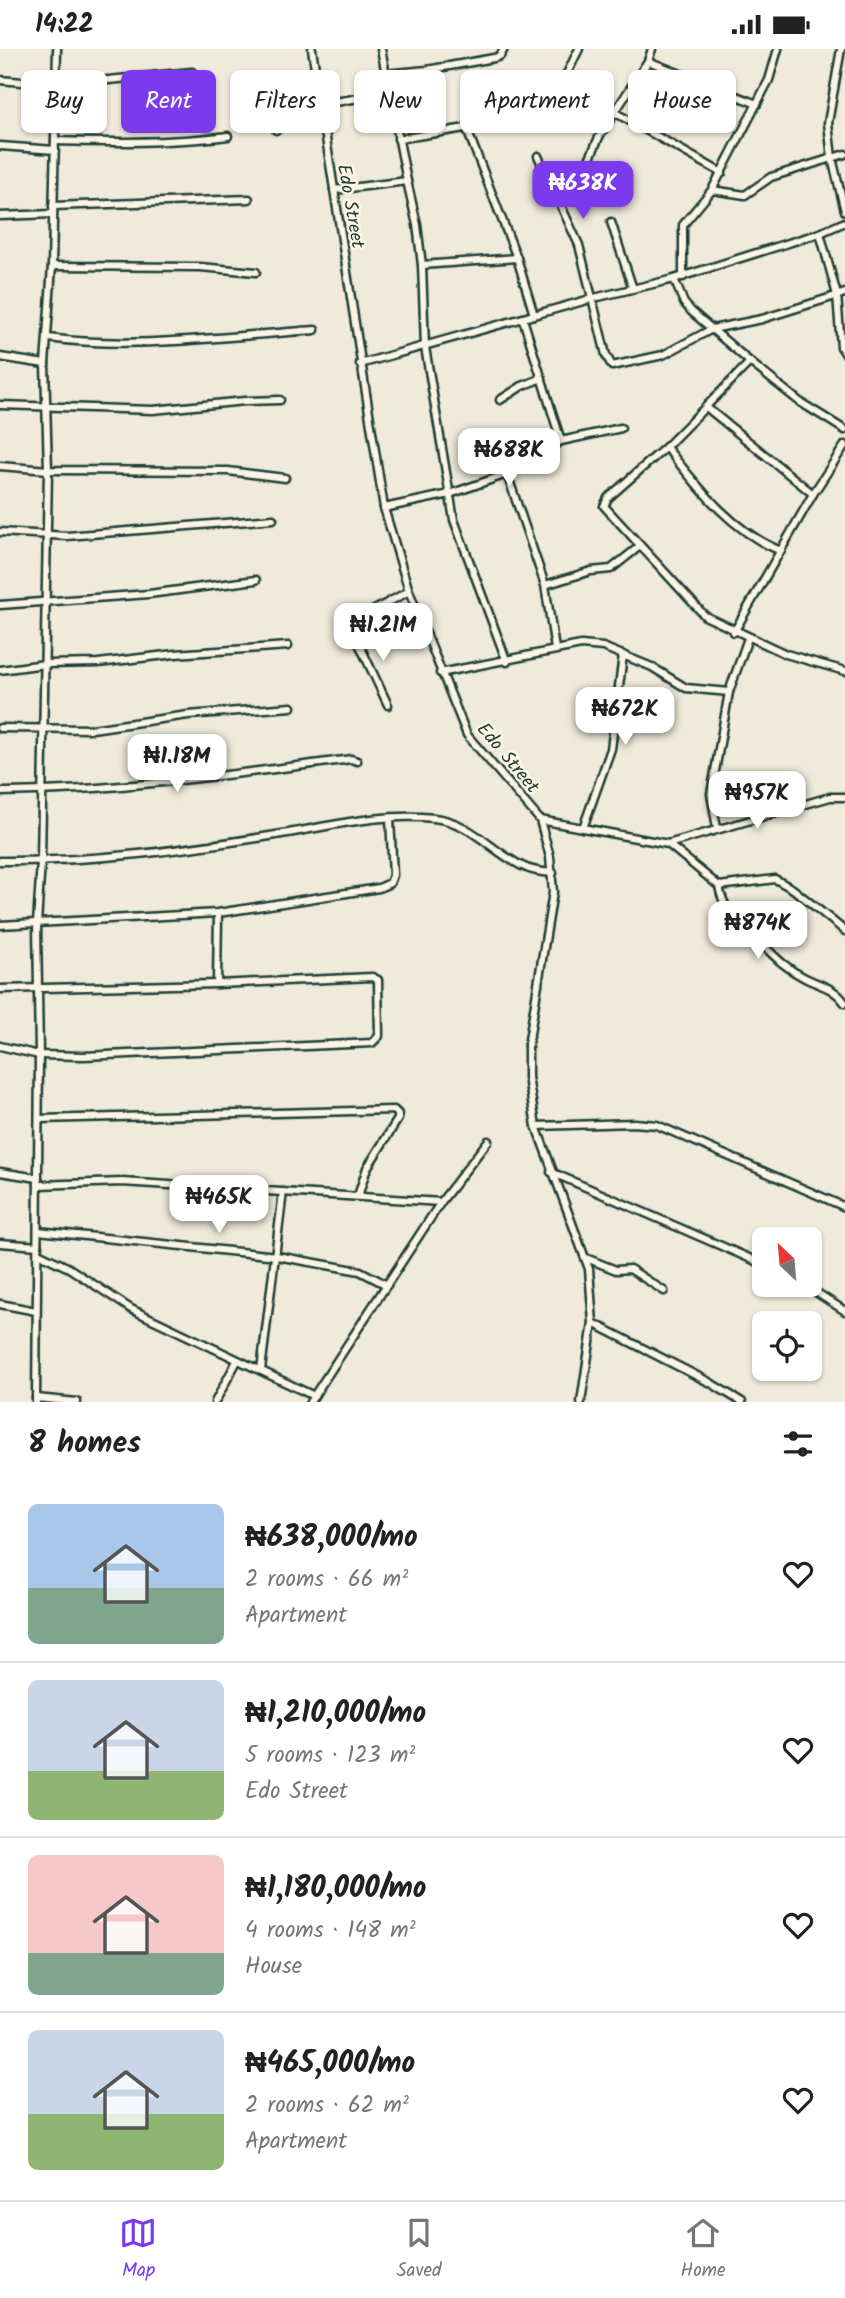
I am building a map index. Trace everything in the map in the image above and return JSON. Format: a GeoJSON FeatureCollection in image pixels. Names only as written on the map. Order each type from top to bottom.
{"type":"FeatureCollection","features":[{"type":"Feature","properties":{"kind":"street"},"geometry":{"type":"LineString","coordinates":[[56,70],[57,49]]}},
{"type":"Feature","properties":{"kind":"street","name":"Edo Street"},"geometry":{"type":"LineString","coordinates":[[312,49],[315,70]]}},
{"type":"Feature","properties":{"kind":"street"},"geometry":{"type":"LineString","coordinates":[[381,49],[384,70]]}},
{"type":"Feature","properties":{"kind":"street"},"geometry":{"type":"LineString","coordinates":[[427,70],[494,58],[500,56],[503,49]]}},
{"type":"Feature","properties":{"kind":"street"},"geometry":{"type":"LineString","coordinates":[[568,70],[579,49]]}},
{"type":"Feature","properties":{"kind":"street"},"geometry":{"type":"LineString","coordinates":[[652,49],[648,61],[614,112],[722,173]]}},
{"type":"Feature","properties":{"kind":"street"},"geometry":{"type":"LineString","coordinates":[[683,277],[683,225],[712,190],[722,173],[769,81],[778,49]]}},
{"type":"Feature","properties":{"kind":"street"},"geometry":{"type":"LineString","coordinates":[[841,49],[828,123],[832,158],[845,211]]}},
{"type":"Feature","properties":{"kind":"street"},"geometry":{"type":"LineString","coordinates":[[648,61],[757,104]]}},
{"type":"Feature","properties":{"kind":"street"},"geometry":{"type":"LineString","coordinates":[[0,80],[21,82]]}},
{"type":"Feature","properties":{"kind":"street"},"geometry":{"type":"LineString","coordinates":[[398,139],[460,128]]}},
{"type":"Feature","properties":{"kind":"street"},"geometry":{"type":"LineString","coordinates":[[55,133],[52,266],[46,364],[48,470],[44,730],[37,924],[39,1119],[36,1400],[77,1402]]}},
{"type":"Feature","properties":{"kind":"street","name":"Edo Street"},"geometry":{"type":"LineString","coordinates":[[325,133],[359,364],[384,508],[409,591],[440,673],[470,740],[540,820],[553,873],[550,915],[528,1046],[528,1077],[536,1126],[551,1172],[586,1258],[593,1323],[581,1402]]}},
{"type":"Feature","properties":{"kind":"street"},"geometry":{"type":"LineString","coordinates":[[397,133],[417,225],[422,265],[425,347],[454,520],[507,662]]}},
{"type":"Feature","properties":{"kind":"street"},"geometry":{"type":"LineString","coordinates":[[468,133],[517,258],[534,315]]}},
{"type":"Feature","properties":{"kind":"street"},"geometry":{"type":"LineString","coordinates":[[584,171],[603,133]]}},
{"type":"Feature","properties":{"kind":"street"},"geometry":{"type":"LineString","coordinates":[[55,141],[122,143],[190,141],[228,136]]}},
{"type":"Feature","properties":{"kind":"street"},"geometry":{"type":"LineString","coordinates":[[0,146],[55,150]]}},
{"type":"Feature","properties":{"kind":"street"},"geometry":{"type":"LineString","coordinates":[[712,190],[745,195],[771,177],[845,154]]}},
{"type":"Feature","properties":{"kind":"street"},"geometry":{"type":"LineString","coordinates":[[538,156],[579,245],[606,355],[612,366],[663,355],[712,330],[762,319],[841,294]]}},
{"type":"Feature","properties":{"kind":"street"},"geometry":{"type":"LineString","coordinates":[[334,190],[407,181]]}},
{"type":"Feature","properties":{"kind":"street"},"geometry":{"type":"LineString","coordinates":[[53,206],[248,199]]}},
{"type":"Feature","properties":{"kind":"street"},"geometry":{"type":"LineString","coordinates":[[0,216],[53,214]]}},
{"type":"Feature","properties":{"kind":"street"},"geometry":{"type":"LineString","coordinates":[[611,222],[633,289]]}},
{"type":"Feature","properties":{"kind":"street"},"geometry":{"type":"LineString","coordinates":[[359,364],[594,298],[683,277],[820,233],[845,222]]}},
{"type":"Feature","properties":{"kind":"street"},"geometry":{"type":"LineString","coordinates":[[820,233],[841,294],[841,347],[845,353]]}},
{"type":"Feature","properties":{"kind":"street"},"geometry":{"type":"LineString","coordinates":[[422,265],[517,258]]}},
{"type":"Feature","properties":{"kind":"street"},"geometry":{"type":"LineString","coordinates":[[52,266],[200,267],[256,272]]}},
{"type":"Feature","properties":{"kind":"street"},"geometry":{"type":"LineString","coordinates":[[674,279],[684,303],[712,330],[800,402],[845,430]]}},
{"type":"Feature","properties":{"kind":"street"},"geometry":{"type":"LineString","coordinates":[[523,319],[561,441]]}},
{"type":"Feature","properties":{"kind":"street"},"geometry":{"type":"LineString","coordinates":[[48,338],[120,344],[315,330]]}},
{"type":"Feature","properties":{"kind":"street"},"geometry":{"type":"LineString","coordinates":[[0,357],[46,364]]}},
{"type":"Feature","properties":{"kind":"street"},"geometry":{"type":"LineString","coordinates":[[750,362],[666,447],[605,501],[606,511],[705,616],[734,632],[786,654],[845,671]]}},
{"type":"Feature","properties":{"kind":"street"},"geometry":{"type":"LineString","coordinates":[[500,400],[522,386],[542,378]]}},
{"type":"Feature","properties":{"kind":"street"},"geometry":{"type":"LineString","coordinates":[[0,405],[153,410],[280,400]]}},
{"type":"Feature","properties":{"kind":"street"},"geometry":{"type":"LineString","coordinates":[[706,407],[813,494]]}},
{"type":"Feature","properties":{"kind":"street"},"geometry":{"type":"LineString","coordinates":[[384,508],[450,494],[507,474],[561,441],[621,428]]}},
{"type":"Feature","properties":{"kind":"street"},"geometry":{"type":"LineString","coordinates":[[734,632],[813,494],[845,445]]}},
{"type":"Feature","properties":{"kind":"street"},"geometry":{"type":"LineString","coordinates":[[666,447],[696,484],[751,537],[781,551]]}},
{"type":"Feature","properties":{"kind":"street"},"geometry":{"type":"LineString","coordinates":[[0,466],[48,470],[228,471],[285,478]]}},
{"type":"Feature","properties":{"kind":"street"},"geometry":{"type":"LineString","coordinates":[[507,474],[545,585],[555,649]]}},
{"type":"Feature","properties":{"kind":"street"},"geometry":{"type":"LineString","coordinates":[[0,532],[47,534],[145,531],[273,519]]}},
{"type":"Feature","properties":{"kind":"street"},"geometry":{"type":"LineString","coordinates":[[545,585],[591,571],[611,569],[640,546]]}},
{"type":"Feature","properties":{"kind":"street"},"geometry":{"type":"LineString","coordinates":[[0,605],[149,594],[256,580]]}},
{"type":"Feature","properties":{"kind":"street"},"geometry":{"type":"LineString","coordinates":[[388,705],[354,631],[354,625],[358,619],[409,591]]}},
{"type":"Feature","properties":{"kind":"street"},"geometry":{"type":"LineString","coordinates":[[717,828],[711,801],[730,692],[748,638]]}},
{"type":"Feature","properties":{"kind":"street"},"geometry":{"type":"LineString","coordinates":[[440,673],[507,662],[581,645],[603,647],[623,655],[652,667],[687,688],[730,692]]}},
{"type":"Feature","properties":{"kind":"street"},"geometry":{"type":"LineString","coordinates":[[0,670],[45,664],[98,663],[175,654],[288,646]]}},
{"type":"Feature","properties":{"kind":"street"},"geometry":{"type":"LineString","coordinates":[[583,828],[611,749],[623,655]]}},
{"type":"Feature","properties":{"kind":"street"},"geometry":{"type":"LineString","coordinates":[[0,728],[92,729],[188,715],[290,707]]}},
{"type":"Feature","properties":{"kind":"street"},"geometry":{"type":"LineString","coordinates":[[0,792],[188,780],[351,759],[357,761]]}},
{"type":"Feature","properties":{"kind":"street"},"geometry":{"type":"LineString","coordinates":[[540,820],[668,843],[830,797],[845,797]]}},
{"type":"Feature","properties":{"kind":"street"},"geometry":{"type":"LineString","coordinates":[[0,861],[159,853],[369,820],[435,818],[476,833],[520,866],[553,873]]}},
{"type":"Feature","properties":{"kind":"street"},"geometry":{"type":"LineString","coordinates":[[0,925],[218,913],[386,886],[393,875],[390,819]]}},
{"type":"Feature","properties":{"kind":"street"},"geometry":{"type":"LineString","coordinates":[[668,843],[719,885],[727,910],[772,956],[804,978],[831,988],[845,1003]]}},
{"type":"Feature","properties":{"kind":"street"},"geometry":{"type":"LineString","coordinates":[[719,885],[775,879],[793,889],[845,931]]}},
{"type":"Feature","properties":{"kind":"street"},"geometry":{"type":"LineString","coordinates":[[217,984],[218,913]]}},
{"type":"Feature","properties":{"kind":"street"},"geometry":{"type":"LineString","coordinates":[[0,989],[38,990],[375,978],[378,980],[379,1036],[372,1043],[96,1056],[39,1055],[0,1046]]}},
{"type":"Feature","properties":{"kind":"street"},"geometry":{"type":"LineString","coordinates":[[39,1119],[394,1111],[398,1114],[398,1119],[368,1168],[358,1196]]}},
{"type":"Feature","properties":{"kind":"street"},"geometry":{"type":"LineString","coordinates":[[536,1126],[634,1123],[657,1125],[845,1207]]}},
{"type":"Feature","properties":{"kind":"street"},"geometry":{"type":"LineString","coordinates":[[0,1243],[38,1250],[131,1309],[261,1370],[312,1399],[441,1202],[488,1141]]}},
{"type":"Feature","properties":{"kind":"street"},"geometry":{"type":"LineString","coordinates":[[0,1172],[38,1182],[122,1182],[441,1202]]}},
{"type":"Feature","properties":{"kind":"street"},"geometry":{"type":"LineString","coordinates":[[551,1172],[752,1259]]}},
{"type":"Feature","properties":{"kind":"street"},"geometry":{"type":"LineString","coordinates":[[261,1370],[283,1192]]}},
{"type":"Feature","properties":{"kind":"street"},"geometry":{"type":"LineString","coordinates":[[38,1231],[277,1256],[360,1271],[387,1285]]}},
{"type":"Feature","properties":{"kind":"street"},"geometry":{"type":"LineString","coordinates":[[586,1258],[616,1270],[630,1269],[664,1291]]}},
{"type":"Feature","properties":{"kind":"street"},"geometry":{"type":"LineString","coordinates":[[822,1296],[845,1311]]}},
{"type":"Feature","properties":{"kind":"street"},"geometry":{"type":"LineString","coordinates":[[0,1304],[36,1311]]}},
{"type":"Feature","properties":{"kind":"street"},"geometry":{"type":"LineString","coordinates":[[593,1323],[709,1382],[742,1402]]}},
{"type":"Feature","properties":{"kind":"street"},"geometry":{"type":"LineString","coordinates":[[215,1402],[237,1361]]}}]}
